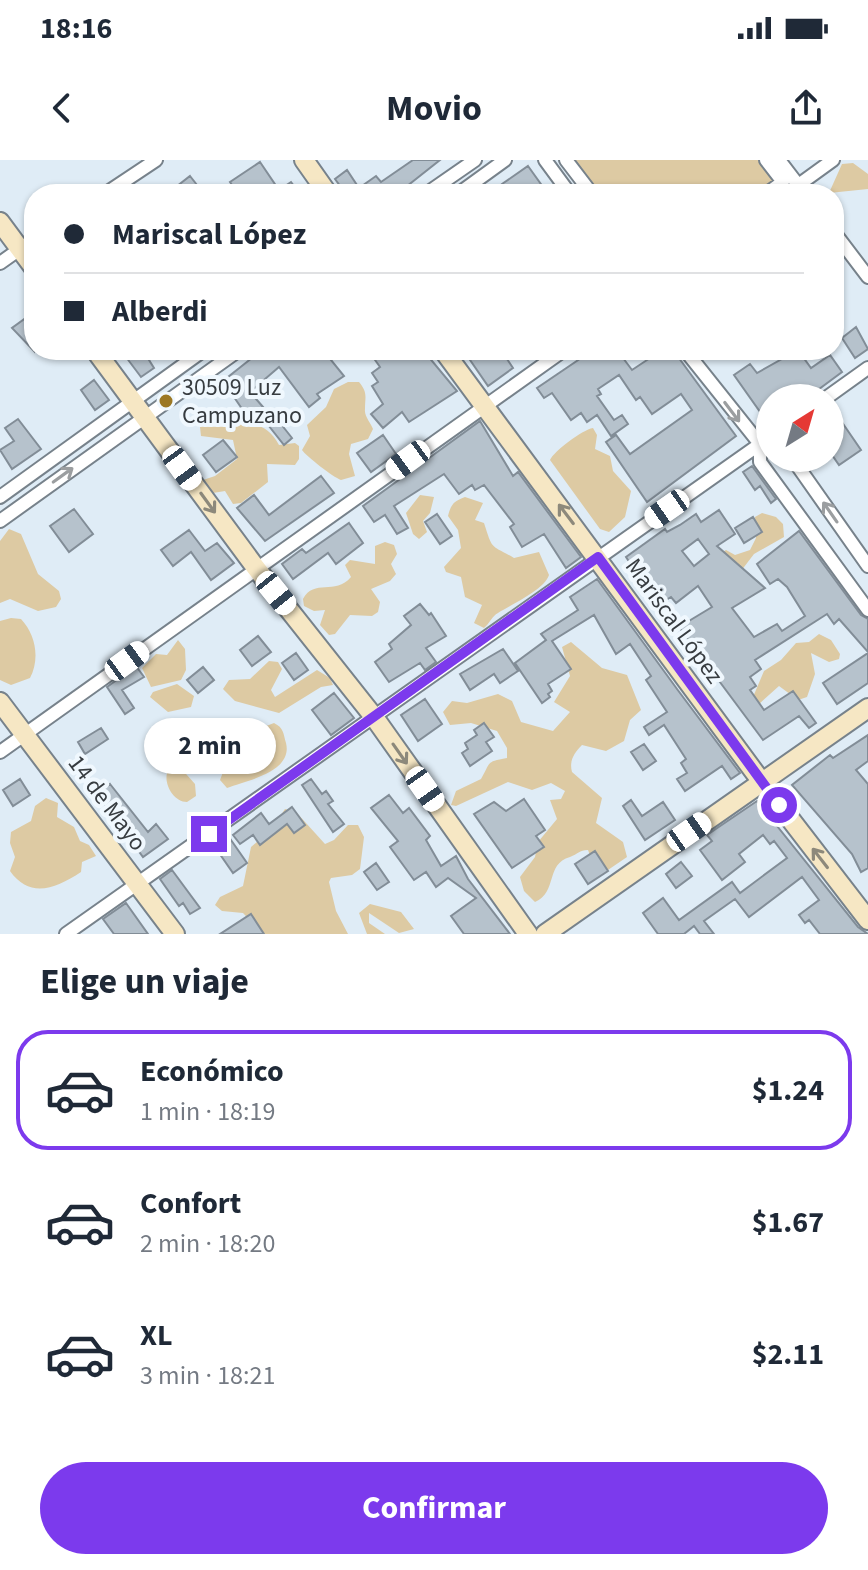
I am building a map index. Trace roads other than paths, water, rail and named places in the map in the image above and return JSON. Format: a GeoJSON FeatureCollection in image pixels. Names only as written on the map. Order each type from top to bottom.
{"type":"FeatureCollection","features":[{"type":"Feature","properties":{"kind":"main road"},"geometry":{"type":"LineString","coordinates":[[304,160],[321,184]]}},
{"type":"Feature","properties":{"kind":"main road"},"geometry":{"type":"LineString","coordinates":[[0,222],[24,242]]}},
{"type":"Feature","properties":{"kind":"main road"},"geometry":{"type":"LineString","coordinates":[[102,360],[256,568],[374,717],[528,934]]}},
{"type":"Feature","properties":{"kind":"main road","name":"Mariscal López"},"geometry":{"type":"LineString","coordinates":[[450,360],[761,781],[868,920]]}},
{"type":"Feature","properties":{"kind":"main road","name":"14 de Mayo"},"geometry":{"type":"LineString","coordinates":[[0,702],[175,934]]}},
{"type":"Feature","properties":{"kind":"main road"},"geometry":{"type":"LineString","coordinates":[[545,934],[868,708]]}},
{"type":"Feature","properties":{"kind":"street"},"geometry":{"type":"LineString","coordinates":[[120,184],[156,160]]}},
{"type":"Feature","properties":{"kind":"street"},"geometry":{"type":"LineString","coordinates":[[440,184],[475,160]]}},
{"type":"Feature","properties":{"kind":"street"},"geometry":{"type":"LineString","coordinates":[[472,184],[505,160]]}},
{"type":"Feature","properties":{"kind":"street"},"geometry":{"type":"LineString","coordinates":[[545,160],[563,184]]}},
{"type":"Feature","properties":{"kind":"street"},"geometry":{"type":"LineString","coordinates":[[566,160],[584,184]]}},
{"type":"Feature","properties":{"kind":"street"},"geometry":{"type":"LineString","coordinates":[[766,160],[783,182],[780,184]]}},
{"type":"Feature","properties":{"kind":"street"},"geometry":{"type":"LineString","coordinates":[[779,160],[797,184]]}},
{"type":"Feature","properties":{"kind":"street"},"geometry":{"type":"LineString","coordinates":[[807,184],[833,160]]}},
{"type":"Feature","properties":{"kind":"street"},"geometry":{"type":"LineString","coordinates":[[844,245],[868,277]]}},
{"type":"Feature","properties":{"kind":"street"},"geometry":{"type":"LineString","coordinates":[[0,263],[24,246]]}},
{"type":"Feature","properties":{"kind":"street"},"geometry":{"type":"LineString","coordinates":[[0,497],[190,360]]}},
{"type":"Feature","properties":{"kind":"street"},"geometry":{"type":"LineString","coordinates":[[0,521],[225,360]]}},
{"type":"Feature","properties":{"kind":"street"},"geometry":{"type":"LineString","coordinates":[[0,752],[550,360]]}},
{"type":"Feature","properties":{"kind":"street"},"geometry":{"type":"LineString","coordinates":[[694,360],[756,430]]}},
{"type":"Feature","properties":{"kind":"street"},"geometry":{"type":"LineString","coordinates":[[844,385],[868,368]]}},
{"type":"Feature","properties":{"kind":"street"},"geometry":{"type":"LineString","coordinates":[[66,934],[598,557],[756,449]]}},
{"type":"Feature","properties":{"kind":"street"},"geometry":{"type":"LineString","coordinates":[[767,472],[868,610]]}},
{"type":"Feature","properties":{"kind":"street"},"geometry":{"type":"LineString","coordinates":[[802,472],[868,566]]}},
{"type":"Feature","properties":{"kind":"place","name":"30509 Luz Campuzano"},"geometry":{"type":"Point","coordinates":[166,401]}}]}
